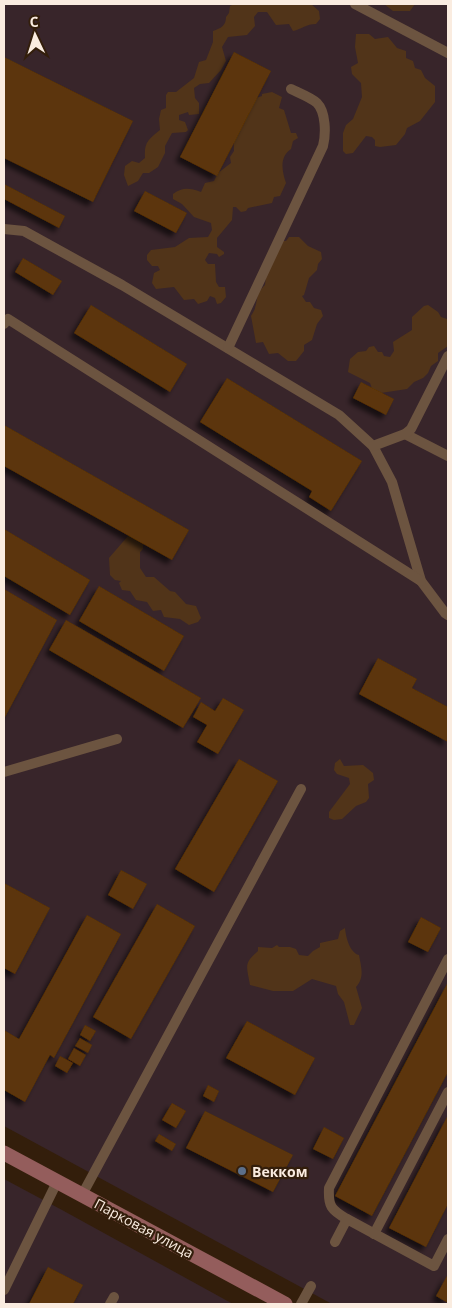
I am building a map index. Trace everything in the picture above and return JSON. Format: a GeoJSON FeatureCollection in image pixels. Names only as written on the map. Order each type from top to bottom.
{"type":"FeatureCollection","features":[{"type":"Feature","properties":{"kind":"main road","name":"Парковая улица"},"geometry":{"type":"LineString","coordinates":[[4,1153],[285,1304]]}},
{"type":"Feature","properties":{"kind":"lane"},"geometry":{"type":"LineString","coordinates":[[355,4],[448,53]]}},
{"type":"Feature","properties":{"kind":"lane"},"geometry":{"type":"LineString","coordinates":[[228,348],[324,146],[326,134],[323,118],[317,103],[291,89]]}},
{"type":"Feature","properties":{"kind":"lane"},"geometry":{"type":"LineString","coordinates":[[4,229],[24,231],[122,285],[339,415],[373,446],[392,482],[421,581],[448,615]]}},
{"type":"Feature","properties":{"kind":"lane"},"geometry":{"type":"LineString","coordinates":[[4,324],[8,319],[421,581]]}},
{"type":"Feature","properties":{"kind":"lane"},"geometry":{"type":"LineString","coordinates":[[373,446],[405,434],[411,429],[448,356]]}},
{"type":"Feature","properties":{"kind":"lane"},"geometry":{"type":"LineString","coordinates":[[405,434],[448,456]]}},
{"type":"Feature","properties":{"kind":"lane"},"geometry":{"type":"LineString","coordinates":[[4,772],[117,738]]}},
{"type":"Feature","properties":{"kind":"lane"},"geometry":{"type":"LineString","coordinates":[[82,1195],[301,790]]}},
{"type":"Feature","properties":{"kind":"lane"},"geometry":{"type":"LineString","coordinates":[[448,960],[329,1188],[328,1201],[334,1212],[434,1266],[448,1239]]}},
{"type":"Feature","properties":{"kind":"lane"},"geometry":{"type":"LineString","coordinates":[[374,1234],[448,1092]]}},
{"type":"Feature","properties":{"kind":"lane"},"geometry":{"type":"LineString","coordinates":[[4,1290],[57,1182]]}},
{"type":"Feature","properties":{"kind":"lane"},"geometry":{"type":"LineString","coordinates":[[334,1242],[347,1219]]}},
{"type":"Feature","properties":{"kind":"lane"},"geometry":{"type":"LineString","coordinates":[[301,1304],[311,1286]]}},
{"type":"Feature","properties":{"kind":"shaded area"},"geometry":{"type":"Polygon","coordinates":[[[4,4],[448,4],[448,1304],[332,1304],[4,1126],[4,4]]]}},
{"type":"Feature","properties":{"kind":"shaded area"},"geometry":{"type":"Polygon","coordinates":[[[234,4],[311,4],[319,11],[320,19],[316,24],[293,31],[289,24],[276,25],[267,12],[258,12],[254,17],[255,26],[247,35],[228,37],[222,47],[226,61],[221,70],[209,83],[200,84],[194,88],[195,98],[199,103],[199,114],[189,115],[188,112],[179,115],[179,120],[185,122],[188,130],[186,132],[172,133],[165,146],[165,153],[158,167],[149,173],[143,173],[138,181],[128,186],[124,175],[125,166],[132,161],[139,163],[145,158],[145,148],[148,142],[160,130],[159,119],[161,110],[166,108],[166,95],[168,92],[176,92],[194,78],[199,62],[206,60],[213,42],[213,31],[224,25],[230,6],[234,4]]]}},
{"type":"Feature","properties":{"kind":"shaded area"},"geometry":{"type":"Polygon","coordinates":[[[384,4],[415,4],[410,11],[393,11],[384,4]]]}},
{"type":"Feature","properties":{"kind":"shaded area"},"geometry":{"type":"Polygon","coordinates":[[[356,34],[369,34],[375,39],[388,37],[397,48],[406,51],[406,58],[413,61],[415,68],[421,70],[425,78],[435,86],[435,102],[420,121],[407,128],[405,134],[396,145],[375,146],[375,140],[372,137],[366,136],[353,153],[346,154],[343,151],[343,133],[346,125],[353,119],[362,97],[361,83],[352,74],[351,67],[358,63],[355,47],[356,34]]]}},
{"type":"Feature","properties":{"kind":"shaded area"},"geometry":{"type":"Polygon","coordinates":[[[272,92],[282,97],[279,108],[284,110],[291,133],[296,133],[298,138],[293,141],[291,149],[283,160],[282,164],[286,183],[280,196],[274,197],[272,203],[248,208],[246,211],[241,212],[236,207],[233,207],[232,220],[217,238],[217,247],[224,254],[219,257],[217,254],[209,253],[205,260],[208,264],[215,264],[216,282],[219,287],[225,287],[226,297],[221,303],[217,304],[215,298],[210,296],[207,301],[198,304],[194,299],[184,300],[174,287],[156,289],[152,283],[154,273],[160,270],[158,266],[152,266],[147,260],[147,255],[151,250],[175,247],[189,238],[208,237],[212,230],[211,223],[194,217],[182,204],[173,199],[173,194],[186,189],[201,192],[205,183],[214,181],[218,173],[231,163],[230,157],[234,151],[233,126],[256,98],[262,96],[262,94],[272,92]]]}},
{"type":"Feature","properties":{"kind":"shaded area"},"geometry":{"type":"Polygon","coordinates":[[[289,237],[299,237],[308,246],[321,252],[322,259],[318,264],[317,270],[309,278],[304,295],[302,296],[314,308],[321,310],[323,316],[317,324],[312,340],[304,345],[304,351],[296,361],[288,361],[278,353],[269,354],[263,342],[256,343],[251,316],[259,293],[265,285],[267,267],[277,241],[286,241],[289,237]]]}},
{"type":"Feature","properties":{"kind":"shaded area"},"geometry":{"type":"Polygon","coordinates":[[[428,305],[438,312],[441,317],[447,319],[448,346],[438,353],[438,361],[431,366],[423,378],[414,382],[407,389],[374,394],[370,383],[348,372],[350,359],[358,352],[366,351],[369,347],[374,346],[378,352],[382,352],[384,356],[390,357],[394,351],[393,342],[412,330],[412,317],[424,306],[428,305]]]}},
{"type":"Feature","properties":{"kind":"shaded area"},"geometry":{"type":"Polygon","coordinates":[[[128,536],[137,537],[143,543],[143,549],[140,552],[140,568],[146,577],[154,577],[170,591],[175,592],[186,604],[196,606],[201,618],[198,622],[189,625],[180,619],[164,617],[161,610],[153,611],[147,602],[136,600],[130,591],[122,590],[119,583],[121,581],[115,580],[110,575],[109,558],[128,536]]]}},
{"type":"Feature","properties":{"kind":"shaded area"},"geometry":{"type":"Polygon","coordinates":[[[340,759],[344,766],[363,765],[373,773],[374,780],[368,784],[369,798],[366,802],[356,806],[342,819],[334,820],[329,818],[329,812],[350,784],[349,778],[337,774],[334,770],[335,763],[340,759]]]}},
{"type":"Feature","properties":{"kind":"shaded area"},"geometry":{"type":"Polygon","coordinates":[[[345,928],[347,940],[351,948],[359,955],[361,968],[361,979],[356,987],[362,1008],[354,1025],[350,1025],[344,1002],[338,994],[336,986],[312,979],[293,991],[273,991],[250,985],[247,966],[250,959],[258,951],[258,947],[272,948],[277,945],[279,947],[290,947],[296,949],[299,955],[308,956],[320,947],[320,943],[338,939],[340,931],[345,928]]]}},
{"type":"Feature","properties":{"kind":"shaded area"},"geometry":{"type":"Polygon","coordinates":[[[4,1179],[62,1210],[233,1304],[4,1304],[4,1179]]]}},
{"type":"Feature","properties":{"kind":"building"},"geometry":{"type":"Polygon","coordinates":[[[234,52],[271,71],[217,176],[180,157],[234,52]]]}},
{"type":"Feature","properties":{"kind":"building"},"geometry":{"type":"Polygon","coordinates":[[[4,57],[133,121],[93,202],[4,158],[4,57]]]}},
{"type":"Feature","properties":{"kind":"building"},"geometry":{"type":"Polygon","coordinates":[[[4,184],[65,216],[59,228],[4,199],[4,184]]]}},
{"type":"Feature","properties":{"kind":"building"},"geometry":{"type":"Polygon","coordinates":[[[145,191],[187,213],[176,233],[134,211],[145,191]]]}},
{"type":"Feature","properties":{"kind":"building"},"geometry":{"type":"Polygon","coordinates":[[[23,258],[62,281],[53,295],[15,272],[23,258]]]}},
{"type":"Feature","properties":{"kind":"building"},"geometry":{"type":"Polygon","coordinates":[[[91,305],[187,364],[170,392],[74,333],[91,305]]]}},
{"type":"Feature","properties":{"kind":"building"},"geometry":{"type":"Polygon","coordinates":[[[227,378],[362,461],[331,511],[309,497],[312,491],[200,422],[227,378]]]}},
{"type":"Feature","properties":{"kind":"building"},"geometry":{"type":"Polygon","coordinates":[[[361,382],[394,399],[386,415],[353,398],[361,382]]]}},
{"type":"Feature","properties":{"kind":"building"},"geometry":{"type":"Polygon","coordinates":[[[4,425],[189,530],[172,560],[4,466],[4,425]]]}},
{"type":"Feature","properties":{"kind":"building"},"geometry":{"type":"Polygon","coordinates":[[[4,529],[90,580],[70,615],[4,576],[4,529]]]}},
{"type":"Feature","properties":{"kind":"building"},"geometry":{"type":"Polygon","coordinates":[[[99,586],[184,636],[164,671],[79,621],[99,586]]]}},
{"type":"Feature","properties":{"kind":"building"},"geometry":{"type":"Polygon","coordinates":[[[4,589],[57,620],[4,719],[4,589]]]}},
{"type":"Feature","properties":{"kind":"building"},"geometry":{"type":"Polygon","coordinates":[[[66,620],[201,698],[183,728],[49,650],[66,620]]]}},
{"type":"Feature","properties":{"kind":"building"},"geometry":{"type":"Polygon","coordinates":[[[378,658],[417,679],[412,688],[448,707],[448,742],[359,694],[378,658]]]}},
{"type":"Feature","properties":{"kind":"building"},"geometry":{"type":"Polygon","coordinates":[[[223,698],[244,710],[218,754],[197,742],[207,725],[193,717],[201,702],[215,711],[223,698]]]}},
{"type":"Feature","properties":{"kind":"building"},"geometry":{"type":"Polygon","coordinates":[[[239,759],[278,781],[214,892],[175,869],[239,759]]]}},
{"type":"Feature","properties":{"kind":"building"},"geometry":{"type":"Polygon","coordinates":[[[121,870],[147,884],[133,909],[108,895],[121,870]]]}},
{"type":"Feature","properties":{"kind":"building"},"geometry":{"type":"Polygon","coordinates":[[[4,883],[50,908],[15,974],[4,968],[4,883]]]}},
{"type":"Feature","properties":{"kind":"building"},"geometry":{"type":"Polygon","coordinates":[[[157,904],[195,926],[131,1039],[93,1017],[157,904]]]}},
{"type":"Feature","properties":{"kind":"building"},"geometry":{"type":"Polygon","coordinates":[[[87,915],[121,934],[54,1058],[50,1055],[25,1102],[4,1090],[4,1030],[19,1039],[87,915]]]}},
{"type":"Feature","properties":{"kind":"building"},"geometry":{"type":"Polygon","coordinates":[[[421,917],[441,928],[428,952],[408,942],[421,917]]]}},
{"type":"Feature","properties":{"kind":"building"},"geometry":{"type":"Polygon","coordinates":[[[448,982],[448,1072],[372,1216],[335,1196],[448,982]]]}},
{"type":"Feature","properties":{"kind":"building"},"geometry":{"type":"Polygon","coordinates":[[[247,1021],[315,1058],[295,1095],[226,1058],[247,1021]]]}},
{"type":"Feature","properties":{"kind":"building"},"geometry":{"type":"Polygon","coordinates":[[[85,1025],[96,1031],[90,1041],[80,1035],[85,1025]]]}},
{"type":"Feature","properties":{"kind":"building"},"geometry":{"type":"Polygon","coordinates":[[[80,1038],[92,1045],[88,1053],[75,1046],[80,1038]]]}},
{"type":"Feature","properties":{"kind":"building"},"geometry":{"type":"Polygon","coordinates":[[[74,1048],[86,1055],[80,1066],[68,1059],[74,1048]]]}},
{"type":"Feature","properties":{"kind":"building"},"geometry":{"type":"Polygon","coordinates":[[[60,1056],[73,1063],[67,1073],[55,1066],[60,1056]]]}},
{"type":"Feature","properties":{"kind":"building"},"geometry":{"type":"Polygon","coordinates":[[[208,1085],[219,1091],[214,1102],[203,1096],[208,1085]]]}},
{"type":"Feature","properties":{"kind":"building"},"geometry":{"type":"Polygon","coordinates":[[[172,1103],[186,1111],[176,1128],[162,1120],[172,1103]]]}},
{"type":"Feature","properties":{"kind":"building"},"geometry":{"type":"Polygon","coordinates":[[[205,1111],[293,1155],[273,1192],[186,1148],[205,1111]]]}},
{"type":"Feature","properties":{"kind":"building"},"geometry":{"type":"Polygon","coordinates":[[[448,1115],[448,1204],[426,1247],[389,1228],[448,1115]]]}},
{"type":"Feature","properties":{"kind":"building"},"geometry":{"type":"Polygon","coordinates":[[[324,1127],[344,1138],[333,1159],[313,1149],[324,1127]]]}},
{"type":"Feature","properties":{"kind":"building"},"geometry":{"type":"Polygon","coordinates":[[[159,1134],[176,1144],[172,1151],[155,1141],[159,1134]]]}},
{"type":"Feature","properties":{"kind":"building"},"geometry":{"type":"Polygon","coordinates":[[[48,1267],[83,1285],[73,1304],[29,1304],[48,1267]]]}},
{"type":"Feature","properties":{"kind":"building"},"geometry":{"type":"Polygon","coordinates":[[[448,1274],[448,1303],[436,1296],[448,1274]]]}},
{"type":"Feature","properties":{"kind":"place","name":"Векком"},"geometry":{"type":"Point","coordinates":[242,1171]}}]}
